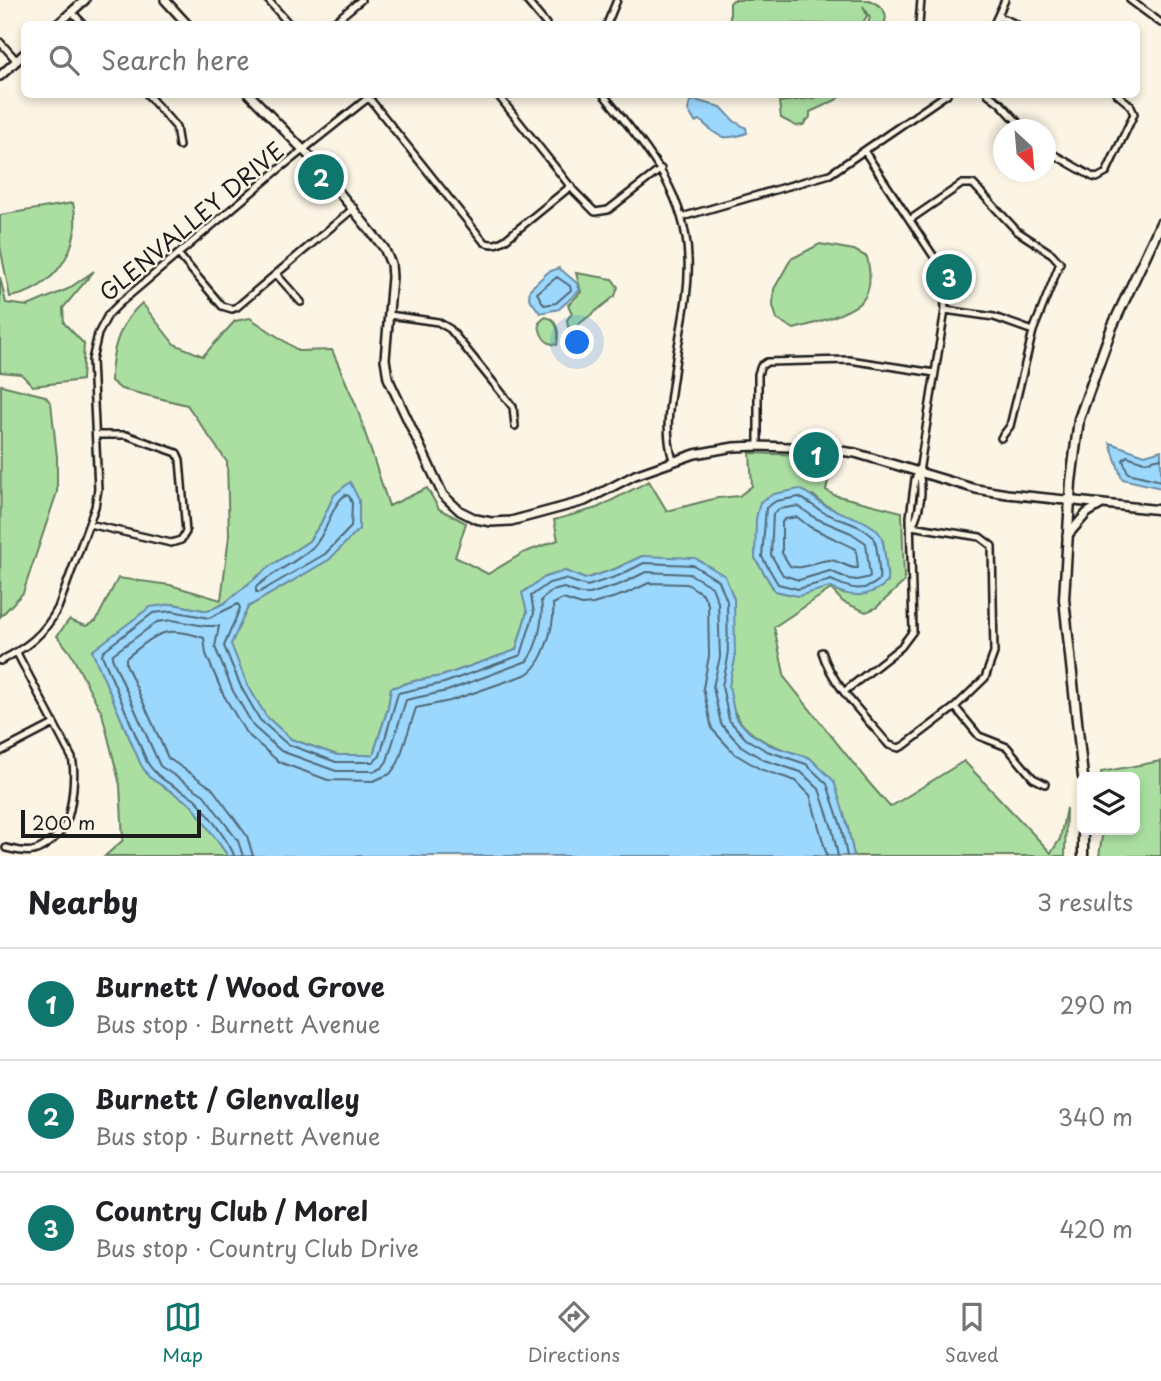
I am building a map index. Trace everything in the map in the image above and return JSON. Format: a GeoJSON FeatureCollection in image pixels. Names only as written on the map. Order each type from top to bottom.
{"type":"FeatureCollection","features":[{"type":"Feature","properties":{"kind":"main road"},"geometry":{"type":"LineString","coordinates":[[1082,772],[1064,599],[1070,500],[1079,419],[1112,327],[1161,223]]}},
{"type":"Feature","properties":{"kind":"main road"},"geometry":{"type":"LineString","coordinates":[[1083,835],[1083,856]]}},
{"type":"Feature","properties":{"kind":"street"},"geometry":{"type":"LineString","coordinates":[[62,21],[85,0]]}},
{"type":"Feature","properties":{"kind":"street"},"geometry":{"type":"LineString","coordinates":[[165,0],[184,21]]}},
{"type":"Feature","properties":{"kind":"street"},"geometry":{"type":"LineString","coordinates":[[268,0],[286,21]]}},
{"type":"Feature","properties":{"kind":"street"},"geometry":{"type":"LineString","coordinates":[[336,21],[361,0]]}},
{"type":"Feature","properties":{"kind":"street"},"geometry":{"type":"LineString","coordinates":[[526,0],[544,21]]}},
{"type":"Feature","properties":{"kind":"street"},"geometry":{"type":"LineString","coordinates":[[608,21],[617,0]]}},
{"type":"Feature","properties":{"kind":"street"},"geometry":{"type":"LineString","coordinates":[[919,21],[921,0]]}},
{"type":"Feature","properties":{"kind":"street"},"geometry":{"type":"LineString","coordinates":[[996,21],[1005,0]]}},
{"type":"Feature","properties":{"kind":"street"},"geometry":{"type":"LineString","coordinates":[[1130,0],[1161,23]]}},
{"type":"Feature","properties":{"kind":"street"},"geometry":{"type":"LineString","coordinates":[[72,12],[80,21]]}},
{"type":"Feature","properties":{"kind":"street"},"geometry":{"type":"LineString","coordinates":[[998,16],[1009,21]]}},
{"type":"Feature","properties":{"kind":"street"},"geometry":{"type":"LineString","coordinates":[[0,42],[17,61]]}},
{"type":"Feature","properties":{"kind":"street"},"geometry":{"type":"LineString","coordinates":[[0,76],[21,57]]}},
{"type":"Feature","properties":{"kind":"street"},"geometry":{"type":"LineString","coordinates":[[151,98],[176,127],[179,146]]}},
{"type":"Feature","properties":{"kind":"street"},"geometry":{"type":"LineString","coordinates":[[253,98],[354,208],[388,256],[392,277],[385,359],[388,378],[438,487],[451,504],[468,515],[501,522],[548,512],[585,501],[635,475],[673,460],[712,450],[758,446],[839,450],[976,489],[1161,510]]}},
{"type":"Feature","properties":{"kind":"street","name":"GLENVALLEY DRIVE"},"geometry":{"type":"LineString","coordinates":[[0,661],[34,642],[50,623],[89,524],[97,498],[92,360],[98,334],[108,315],[368,98]]}},
{"type":"Feature","properties":{"kind":"street"},"geometry":{"type":"LineString","coordinates":[[373,98],[488,244],[499,244],[571,186]]}},
{"type":"Feature","properties":{"kind":"street"},"geometry":{"type":"LineString","coordinates":[[500,98],[590,210],[604,212],[661,169]]}},
{"type":"Feature","properties":{"kind":"street"},"geometry":{"type":"LineString","coordinates":[[606,98],[661,169],[682,217],[689,260],[666,433],[673,460]]}},
{"type":"Feature","properties":{"kind":"street"},"geometry":{"type":"LineString","coordinates":[[682,217],[820,178],[865,152],[941,98]]}},
{"type":"Feature","properties":{"kind":"street"},"geometry":{"type":"LineString","coordinates":[[993,98],[1015,119]]}},
{"type":"Feature","properties":{"kind":"street"},"geometry":{"type":"LineString","coordinates":[[1056,156],[1093,177],[1101,177],[1134,114],[1130,105],[1122,98]]}},
{"type":"Feature","properties":{"kind":"street"},"geometry":{"type":"LineString","coordinates":[[845,691],[901,647],[913,631],[911,526],[916,518],[922,484],[919,471],[945,310],[944,279],[938,263],[865,152]]}},
{"type":"Feature","properties":{"kind":"street"},"geometry":{"type":"LineString","coordinates":[[911,219],[962,184],[973,184],[1017,231],[1057,258],[1059,270],[1033,331],[1010,426],[1001,438]]}},
{"type":"Feature","properties":{"kind":"street"},"geometry":{"type":"LineString","coordinates":[[179,255],[226,308],[237,307],[354,208]]}},
{"type":"Feature","properties":{"kind":"street"},"geometry":{"type":"LineString","coordinates":[[276,274],[301,302]]}},
{"type":"Feature","properties":{"kind":"street"},"geometry":{"type":"LineString","coordinates":[[945,310],[994,317],[1033,331]]}},
{"type":"Feature","properties":{"kind":"street"},"geometry":{"type":"LineString","coordinates":[[389,316],[438,321],[450,329],[513,407],[515,426]]}},
{"type":"Feature","properties":{"kind":"street"},"geometry":{"type":"LineString","coordinates":[[758,446],[758,374],[763,364],[773,361],[849,360],[935,373]]}},
{"type":"Feature","properties":{"kind":"street"},"geometry":{"type":"LineString","coordinates":[[89,524],[171,543],[181,540],[186,532],[180,460],[177,453],[126,435],[96,435]]}},
{"type":"Feature","properties":{"kind":"street"},"geometry":{"type":"LineString","coordinates":[[1067,536],[1087,513],[1102,504]]}},
{"type":"Feature","properties":{"kind":"street"},"geometry":{"type":"LineString","coordinates":[[822,652],[826,665],[845,691],[889,745],[899,748],[955,707],[978,686],[992,663],[995,635],[992,546],[985,539],[911,526]]}},
{"type":"Feature","properties":{"kind":"street"},"geometry":{"type":"LineString","coordinates":[[6,848],[22,852],[37,850],[60,832],[67,820],[75,767],[17,653]]}},
{"type":"Feature","properties":{"kind":"street"},"geometry":{"type":"LineString","coordinates":[[955,707],[979,736],[1007,747],[1033,778],[1045,784]]}},
{"type":"Feature","properties":{"kind":"street"},"geometry":{"type":"LineString","coordinates":[[0,752],[54,724]]}},
{"type":"Feature","properties":{"kind":"green space"},"geometry":{"type":"Polygon","coordinates":[[[733,0],[869,0],[883,9],[886,20],[869,21],[870,17],[863,6],[867,16],[864,21],[730,21],[730,3],[733,0]]]}},
{"type":"Feature","properties":{"kind":"green space"},"geometry":{"type":"Polygon","coordinates":[[[838,98],[810,112],[810,117],[803,125],[796,126],[781,118],[779,102],[838,98]]]}},
{"type":"Feature","properties":{"kind":"green space"},"geometry":{"type":"Polygon","coordinates":[[[73,203],[74,235],[62,264],[40,286],[10,297],[0,246],[0,215],[73,203]]]}},
{"type":"Feature","properties":{"kind":"green space"},"geometry":{"type":"Polygon","coordinates":[[[820,244],[854,250],[867,257],[870,273],[868,291],[862,301],[849,310],[794,329],[777,319],[773,306],[774,289],[791,259],[820,244]]]}},
{"type":"Feature","properties":{"kind":"green space"},"geometry":{"type":"Polygon","coordinates":[[[94,271],[63,308],[64,323],[84,344],[82,380],[33,386],[21,374],[0,372],[0,277],[6,303],[28,306],[68,289],[94,271]]]}},
{"type":"Feature","properties":{"kind":"green space"},"geometry":{"type":"Polygon","coordinates":[[[576,273],[612,279],[618,287],[615,296],[574,328],[568,327],[567,320],[572,313],[568,305],[581,292],[576,273]]]}},
{"type":"Feature","properties":{"kind":"green space"},"geometry":{"type":"Polygon","coordinates":[[[142,303],[174,344],[203,356],[235,321],[250,318],[299,351],[332,350],[356,405],[389,506],[427,488],[439,509],[466,523],[455,557],[488,574],[523,553],[558,540],[554,520],[597,508],[649,481],[667,511],[717,498],[739,496],[752,486],[750,453],[834,456],[826,490],[834,495],[902,512],[904,582],[876,608],[866,612],[843,602],[831,589],[774,627],[785,678],[890,807],[964,761],[1051,853],[1060,839],[1066,808],[1065,856],[854,856],[847,824],[810,758],[768,743],[745,727],[731,703],[729,683],[735,659],[642,556],[585,579],[565,571],[527,612],[516,650],[442,676],[391,688],[388,708],[373,755],[337,755],[291,739],[266,717],[247,684],[230,644],[248,607],[330,559],[334,496],[309,541],[269,567],[225,603],[208,611],[173,604],[123,724],[149,777],[192,805],[228,856],[105,856],[123,840],[120,785],[102,713],[70,652],[57,636],[69,620],[86,626],[96,621],[118,578],[170,585],[221,600],[229,536],[227,462],[187,405],[121,389],[111,381],[118,338],[142,303]],[[813,495],[756,541],[755,558],[775,591],[798,596],[830,586],[843,594],[888,582],[883,541],[813,495]]]}},
{"type":"Feature","properties":{"kind":"green space"},"geometry":{"type":"Polygon","coordinates":[[[545,317],[552,319],[556,325],[557,345],[546,341],[542,335],[539,323],[545,317]]]}},
{"type":"Feature","properties":{"kind":"green space"},"geometry":{"type":"Polygon","coordinates":[[[1,385],[45,396],[51,403],[57,457],[57,492],[23,593],[0,617],[1,385]]]}},
{"type":"Feature","properties":{"kind":"green space"},"geometry":{"type":"Polygon","coordinates":[[[1161,761],[1161,856],[1099,856],[1102,835],[1140,835],[1140,772],[1101,772],[1161,761]]]}},
{"type":"Feature","properties":{"kind":"water"},"geometry":{"type":"Polygon","coordinates":[[[694,100],[721,107],[734,121],[746,128],[747,133],[732,137],[721,136],[700,120],[695,122],[688,110],[690,102],[694,100]]]}},
{"type":"Feature","properties":{"kind":"water"},"geometry":{"type":"Polygon","coordinates":[[[559,268],[577,283],[580,290],[559,309],[540,313],[529,298],[530,289],[548,272],[559,268]]]}},
{"type":"Feature","properties":{"kind":"water"},"geometry":{"type":"Polygon","coordinates":[[[1110,443],[1145,455],[1161,450],[1161,488],[1122,479],[1110,443]]]}},
{"type":"Feature","properties":{"kind":"water"},"geometry":{"type":"Polygon","coordinates":[[[350,482],[359,500],[359,529],[330,559],[248,607],[231,644],[247,684],[266,716],[291,739],[337,755],[373,755],[388,708],[391,688],[442,676],[516,650],[527,612],[522,593],[545,577],[565,571],[585,579],[642,556],[695,558],[725,576],[734,599],[735,659],[729,686],[735,717],[750,733],[770,745],[810,758],[834,781],[854,856],[228,856],[192,805],[149,777],[141,765],[92,651],[150,607],[173,604],[208,611],[225,603],[269,567],[309,541],[334,495],[350,482]]]}},
{"type":"Feature","properties":{"kind":"water"},"geometry":{"type":"Polygon","coordinates":[[[799,489],[829,508],[868,524],[880,534],[888,582],[874,591],[860,595],[845,594],[830,587],[798,596],[775,591],[755,558],[756,519],[760,502],[774,494],[799,489]]]}},
{"type":"Feature","properties":{"kind":"place","name":"Burnett / Glenvalley"},"geometry":{"type":"Point","coordinates":[321,177]}},
{"type":"Feature","properties":{"kind":"place","name":"Country Club / Morel"},"geometry":{"type":"Point","coordinates":[949,277]}},
{"type":"Feature","properties":{"kind":"place","name":"Burnett / Wood Grove"},"geometry":{"type":"Point","coordinates":[816,455]}}]}
